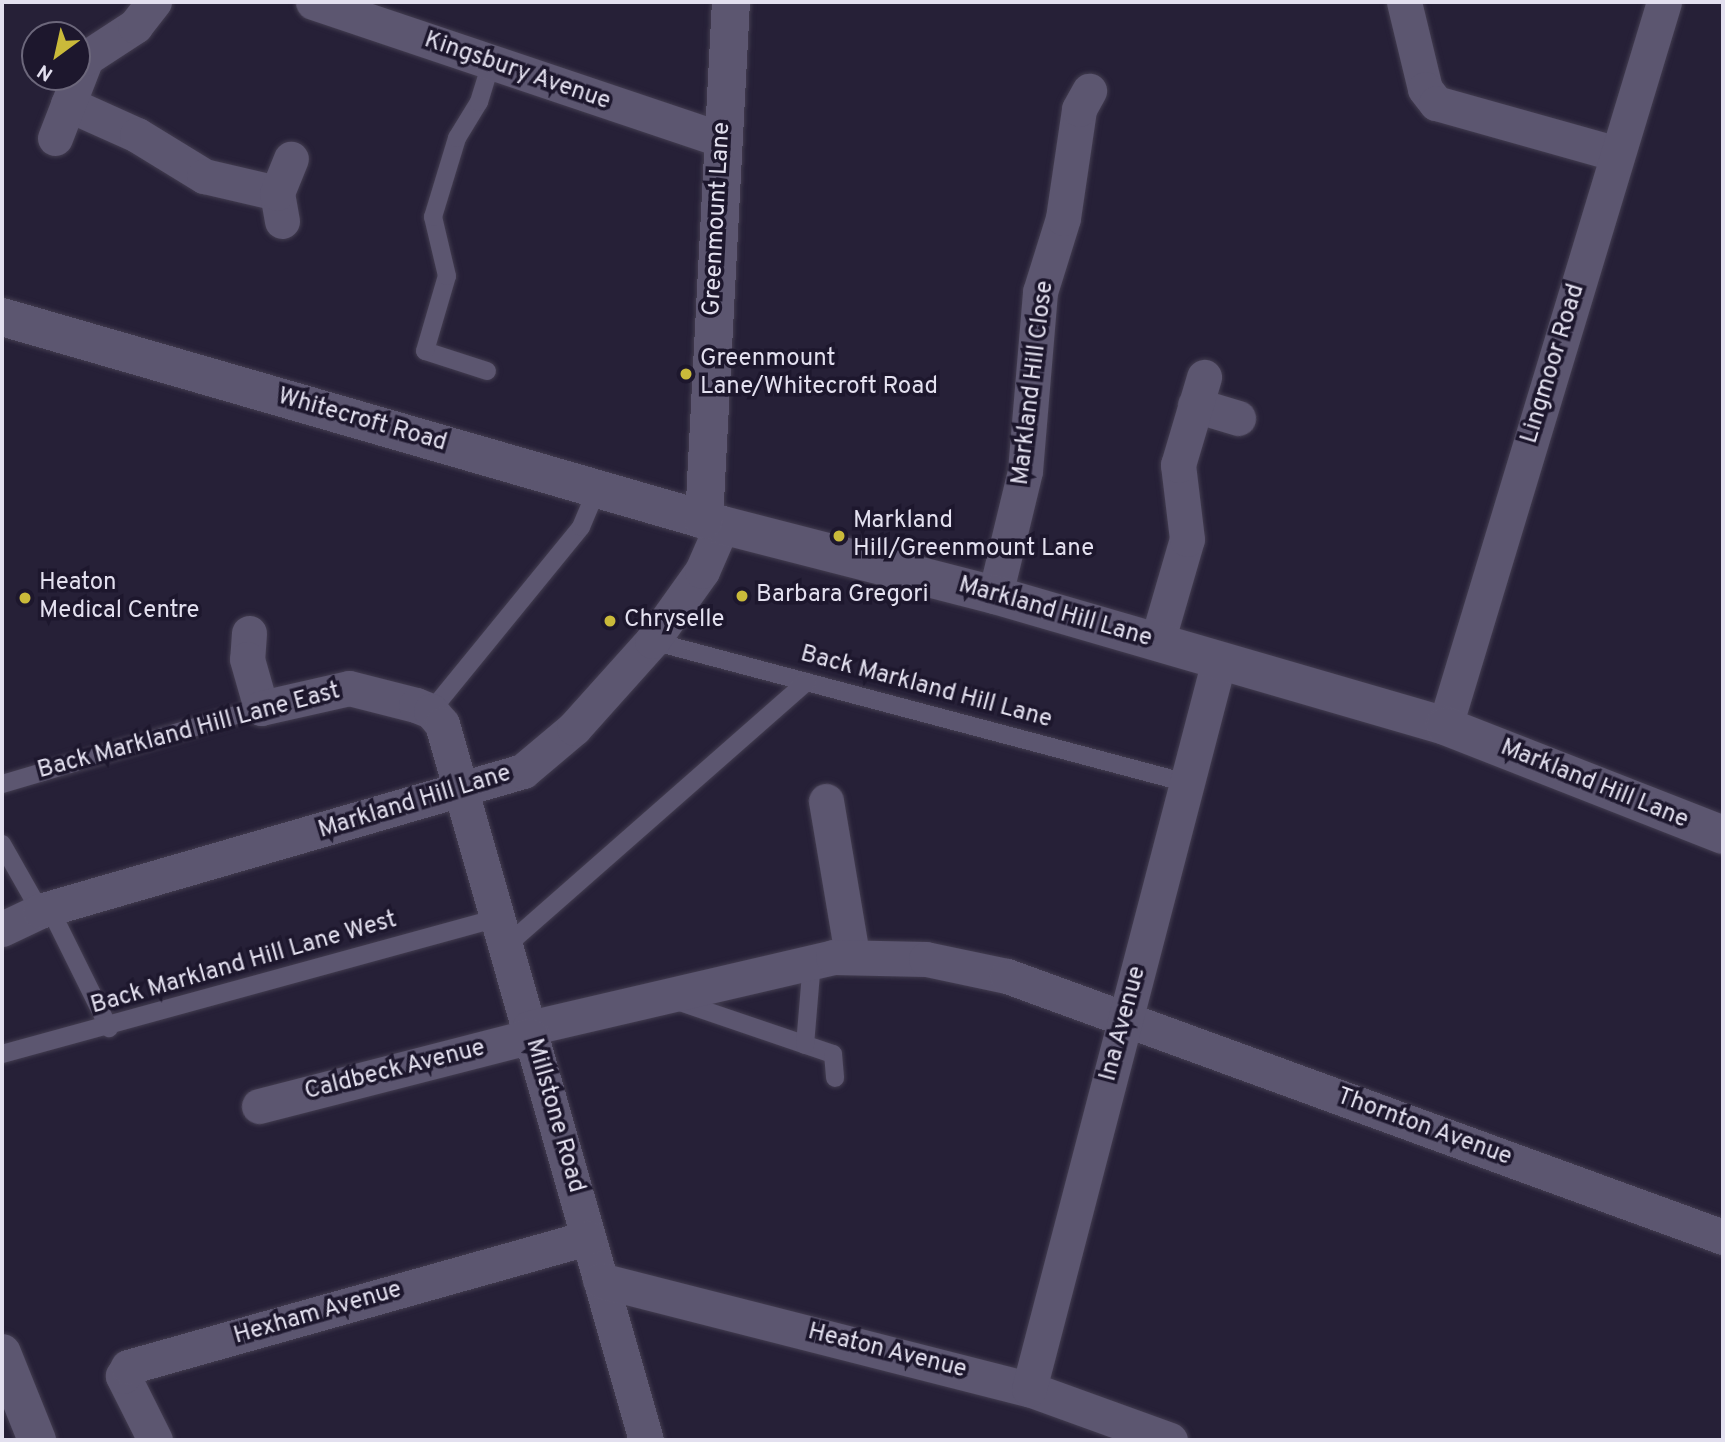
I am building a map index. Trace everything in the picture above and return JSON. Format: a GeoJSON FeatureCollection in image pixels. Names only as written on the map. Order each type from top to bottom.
{"type":"FeatureCollection","features":[{"type":"Feature","properties":{"kind":"street"},"geometry":{"type":"LineString","coordinates":[[55,138],[86,58],[135,26],[154,2]]}},
{"type":"Feature","properties":{"kind":"street","name":"Kingsbury Avenue"},"geometry":{"type":"LineString","coordinates":[[313,2],[722,140]]}},
{"type":"Feature","properties":{"kind":"street","name":"Greenmount Lane"},"geometry":{"type":"LineString","coordinates":[[713,522],[722,140],[731,2]]}},
{"type":"Feature","properties":{"kind":"street"},"geometry":{"type":"LineString","coordinates":[[1405,2],[1424,89],[1436,103],[1617,154]]}},
{"type":"Feature","properties":{"kind":"street","name":"Lingmoor Road"},"geometry":{"type":"LineString","coordinates":[[1445,726],[1664,2]]}},
{"type":"Feature","properties":{"kind":"street","name":"Markland Hill Close"},"geometry":{"type":"LineString","coordinates":[[995,595],[1025,471],[1040,292],[1070,189],[1079,109],[1089,91]]}},
{"type":"Feature","properties":{"kind":"street"},"geometry":{"type":"LineString","coordinates":[[68,104],[137,135],[204,176],[280,207],[291,159]]}},
{"type":"Feature","properties":{"kind":"street","name":"Whitecroft Road"},"geometry":{"type":"LineString","coordinates":[[2,317],[713,522]]}},
{"type":"Feature","properties":{"kind":"street"},"geometry":{"type":"LineString","coordinates":[[1157,642],[1187,539],[1178,465],[1199,391],[1238,418]]}},
{"type":"Feature","properties":{"kind":"street","name":"Markland Hill Lane"},"geometry":{"type":"LineString","coordinates":[[2,929],[45,910],[503,780],[541,757],[574,728],[652,641],[702,571],[713,522],[995,595],[1445,726],[1723,835]]}},
{"type":"Feature","properties":{"kind":"street"},"geometry":{"type":"LineString","coordinates":[[249,633],[247,659],[261,708]]}},
{"type":"Feature","properties":{"kind":"street","name":"Ina Avenue"},"geometry":{"type":"LineString","coordinates":[[1029,1389],[1219,660]]}},
{"type":"Feature","properties":{"kind":"street","name":"Back Markland Hill Lane East"},"geometry":{"type":"LineString","coordinates":[[261,708],[349,688],[431,711]]}},
{"type":"Feature","properties":{"kind":"street","name":"Millstone Road"},"geometry":{"type":"LineString","coordinates":[[431,711],[448,738],[646,1440]]}},
{"type":"Feature","properties":{"kind":"street"},"geometry":{"type":"LineString","coordinates":[[827,801],[852,954]]}},
{"type":"Feature","properties":{"kind":"street","name":"Thornton Avenue"},"geometry":{"type":"LineString","coordinates":[[812,961],[852,954],[926,959],[984,970],[1125,1018],[1723,1237]]}},
{"type":"Feature","properties":{"kind":"street","name":"Caldbeck Avenue"},"geometry":{"type":"LineString","coordinates":[[259,1106],[658,995],[812,961]]}},
{"type":"Feature","properties":{"kind":"street","name":"Hexham Avenue"},"geometry":{"type":"LineString","coordinates":[[155,1440],[123,1376],[128,1367],[588,1238]]}},
{"type":"Feature","properties":{"kind":"street","name":"Heaton Avenue"},"geometry":{"type":"LineString","coordinates":[[600,1280],[1029,1389],[1170,1440]]}},
{"type":"Feature","properties":{"kind":"street"},"geometry":{"type":"LineString","coordinates":[[2,1353],[37,1440]]}},
{"type":"Feature","properties":{"kind":"lane"},"geometry":{"type":"LineString","coordinates":[[487,372],[425,351],[447,276],[433,217],[457,138],[479,102],[491,63]]}},
{"type":"Feature","properties":{"kind":"lane"},"geometry":{"type":"LineString","coordinates":[[431,711],[581,527],[597,489]]}},
{"type":"Feature","properties":{"kind":"lane","name":"Back Markland Hill Lane"},"geometry":{"type":"LineString","coordinates":[[652,641],[1187,783]]}},
{"type":"Feature","properties":{"kind":"lane","name":"Back Markland Hill Lane West"},"geometry":{"type":"LineString","coordinates":[[2,1054],[502,932],[807,682]]}},
{"type":"Feature","properties":{"kind":"lane","name":"Back Markland Hill Lane East"},"geometry":{"type":"LineString","coordinates":[[2,784],[261,708]]}},
{"type":"Feature","properties":{"kind":"lane"},"geometry":{"type":"LineString","coordinates":[[2,844],[45,910],[109,1028]]}},
{"type":"Feature","properties":{"kind":"lane"},"geometry":{"type":"LineString","coordinates":[[804,1045],[812,961]]}},
{"type":"Feature","properties":{"kind":"lane"},"geometry":{"type":"LineString","coordinates":[[658,995],[832,1054],[835,1078]]}},
{"type":"Feature","properties":{"kind":"place","name":"Greenmount Lane/Whitecroft Road"},"geometry":{"type":"Point","coordinates":[686,374]}},
{"type":"Feature","properties":{"kind":"place","name":"Markland Hill/Greenmount Lane"},"geometry":{"type":"Point","coordinates":[839,536]}},
{"type":"Feature","properties":{"kind":"place","name":"Barbara Gregori"},"geometry":{"type":"Point","coordinates":[742,596]}},
{"type":"Feature","properties":{"kind":"place","name":"Heaton Medical Centre"},"geometry":{"type":"Point","coordinates":[25,598]}},
{"type":"Feature","properties":{"kind":"place","name":"Chryselle"},"geometry":{"type":"Point","coordinates":[610,621]}}]}
